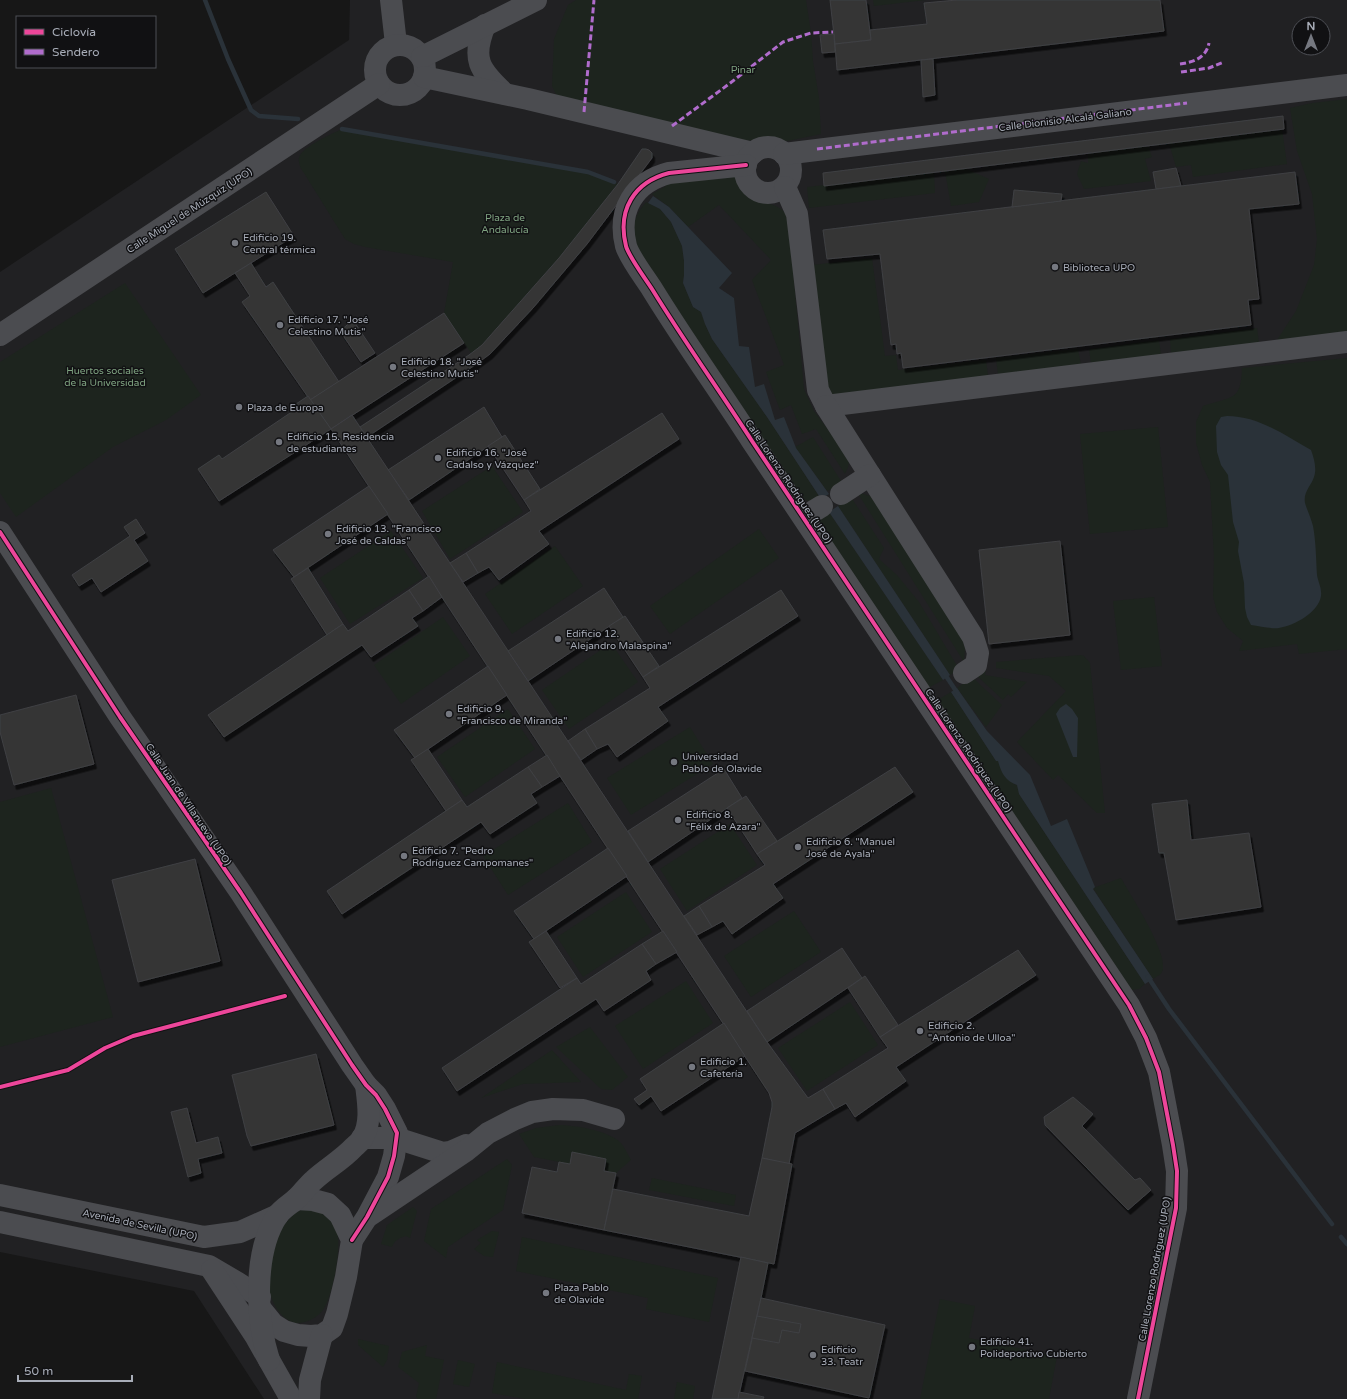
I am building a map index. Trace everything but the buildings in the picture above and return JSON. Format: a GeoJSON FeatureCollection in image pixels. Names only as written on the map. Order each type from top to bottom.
{"type":"FeatureCollection","features":[{"type":"Feature","properties":{"kind":"street"},"geometry":{"type":"LineString","coordinates":[[391,0],[396,44]]}},
{"type":"Feature","properties":{"kind":"street"},"geometry":{"type":"LineString","coordinates":[[423,67],[485,25],[536,0]]}},
{"type":"Feature","properties":{"kind":"street"},"geometry":{"type":"LineString","coordinates":[[485,25],[478,46],[478,58],[484,71],[505,94]]}},
{"type":"Feature","properties":{"kind":"street"},"geometry":{"type":"LineString","coordinates":[[396,44],[404,44],[419,52],[423,67],[422,83],[409,94],[401,95],[393,94],[385,90],[379,84],[375,76],[374,68],[376,60],[381,52],[396,44]]}},
{"type":"Feature","properties":{"kind":"street"},"geometry":{"type":"LineString","coordinates":[[423,67],[505,94],[749,159]]}},
{"type":"Feature","properties":{"kind":"street","name":"Calle Miguel de Múzquiz (UPO)"},"geometry":{"type":"LineString","coordinates":[[0,335],[379,84]]}},
{"type":"Feature","properties":{"kind":"street","name":"Calle Dionisio Alcalá Galiano"},"geometry":{"type":"LineString","coordinates":[[784,154],[1187,103],[1347,85]]}},
{"type":"Feature","properties":{"kind":"street"},"geometry":{"type":"LineString","coordinates":[[767,147],[775,148],[784,154],[788,157],[791,165],[789,180],[785,187],[779,191],[764,193],[757,191],[751,186],[747,180],[745,172],[749,159],[760,149],[767,147]]}},
{"type":"Feature","properties":{"kind":"street","name":"Calle Lorenzo Rodríguez (UPO)"},"geometry":{"type":"LineString","coordinates":[[749,159],[669,173],[657,176],[641,186],[629,202],[625,212],[623,226],[626,248],[685,342],[813,512],[933,695],[1129,1005],[1146,1038],[1159,1072],[1177,1171],[1176,1208],[1138,1399]]}},
{"type":"Feature","properties":{"kind":"street"},"geometry":{"type":"LineString","coordinates":[[785,187],[797,214],[818,390],[826,406],[973,637],[978,653],[976,665],[964,673]]}},
{"type":"Feature","properties":{"kind":"street"},"geometry":{"type":"LineString","coordinates":[[826,406],[1347,342]]}},
{"type":"Feature","properties":{"kind":"street"},"geometry":{"type":"LineString","coordinates":[[841,494],[870,475]]}},
{"type":"Feature","properties":{"kind":"street","name":"Calle Juan de Villanueva (UPO)"},"geometry":{"type":"LineString","coordinates":[[0,532],[116,710],[241,894],[366,1085],[376,1095],[397,1133],[396,1138]]}},
{"type":"Feature","properties":{"kind":"street"},"geometry":{"type":"LineString","coordinates":[[269,1360],[264,1343],[260,1303],[261,1258],[265,1242],[278,1215],[286,1206],[296,1200],[314,1180],[348,1154],[362,1138],[367,1124],[369,1105],[366,1085]]}},
{"type":"Feature","properties":{"kind":"street"},"geometry":{"type":"LineString","coordinates":[[362,1138],[396,1138],[443,1153],[450,1152],[478,1140],[502,1125],[532,1112],[553,1109],[583,1110],[614,1119]]}},
{"type":"Feature","properties":{"kind":"street"},"geometry":{"type":"LineString","coordinates":[[0,1222],[209,1266],[238,1283],[260,1303],[273,1324],[284,1331],[298,1335],[322,1335],[332,1328],[346,1277],[352,1240],[367,1217],[388,1177],[394,1156],[396,1138]]}},
{"type":"Feature","properties":{"kind":"street"},"geometry":{"type":"LineString","coordinates":[[367,1217],[467,1150],[478,1140]]}},
{"type":"Feature","properties":{"kind":"street","name":"Avenida de Sevilla (UPO)"},"geometry":{"type":"LineString","coordinates":[[0,1195],[204,1237],[240,1232],[278,1215]]}},
{"type":"Feature","properties":{"kind":"street"},"geometry":{"type":"LineString","coordinates":[[296,1200],[313,1200],[328,1204],[340,1215],[352,1240]]}},
{"type":"Feature","properties":{"kind":"street"},"geometry":{"type":"LineString","coordinates":[[209,1266],[256,1337],[291,1399]]}},
{"type":"Feature","properties":{"kind":"street"},"geometry":{"type":"LineString","coordinates":[[309,1399],[310,1380],[322,1335]]}},
{"type":"Feature","properties":{"kind":"shaded area","name":"Universidad Pablo de Olavide"},"geometry":{"type":"Polygon","coordinates":[[[350,0],[1347,0],[1347,1399],[264,1399],[194,1291],[0,1252],[0,272],[349,40],[350,0]]]}},
{"type":"Feature","properties":{"kind":"shaded area"},"geometry":{"type":"Polygon","coordinates":[[[653,196],[669,207],[732,273],[719,288],[734,298],[739,346],[749,347],[755,387],[764,384],[775,420],[784,417],[796,448],[829,494],[821,499],[767,417],[712,339],[701,312],[693,307],[683,283],[684,261],[682,246],[671,222],[660,209],[648,203],[653,196]]]}},
{"type":"Feature","properties":{"kind":"shaded area"},"geometry":{"type":"Polygon","coordinates":[[[1227,416],[1250,419],[1271,427],[1311,450],[1313,456],[1315,474],[1306,492],[1305,503],[1313,526],[1317,575],[1321,596],[1319,602],[1311,613],[1299,621],[1279,628],[1251,625],[1247,617],[1245,608],[1244,583],[1238,551],[1239,542],[1233,522],[1228,475],[1221,465],[1217,452],[1216,426],[1221,417],[1227,416]]]}},
{"type":"Feature","properties":{"kind":"shaded area"},"geometry":{"type":"Polygon","coordinates":[[[838,506],[950,675],[943,680],[829,512],[838,506]]]}},
{"type":"Feature","properties":{"kind":"shaded area"},"geometry":{"type":"Polygon","coordinates":[[[957,688],[987,731],[1030,775],[1051,826],[1067,819],[1095,887],[1093,889],[1153,979],[1145,984],[1019,794],[1017,785],[1009,781],[1004,776],[998,761],[996,761],[951,692],[957,688]]]}},
{"type":"Feature","properties":{"kind":"shaded area"},"geometry":{"type":"Polygon","coordinates":[[[1066,704],[1072,709],[1078,718],[1077,757],[1073,757],[1056,714],[1060,708],[1066,704]]]}},
{"type":"Feature","properties":{"kind":"green space","name":"Pinar"},"geometry":{"type":"Polygon","coordinates":[[[576,0],[806,0],[819,98],[821,134],[778,143],[743,140],[557,96],[552,86],[554,39],[568,5],[576,0]]]}},
{"type":"Feature","properties":{"kind":"green space"},"geometry":{"type":"Polygon","coordinates":[[[873,0],[926,0],[874,6],[873,0]]]}},
{"type":"Feature","properties":{"kind":"green space"},"geometry":{"type":"Polygon","coordinates":[[[1347,99],[1347,334],[1275,343],[1296,311],[1314,265],[1317,239],[1312,194],[1297,151],[1290,108],[1312,103],[1347,99]]]}},
{"type":"Feature","properties":{"kind":"green space","name":"Plaza de Andalucía"},"geometry":{"type":"Polygon","coordinates":[[[342,129],[588,172],[618,184],[559,258],[482,345],[471,353],[444,313],[453,262],[365,247],[354,244],[345,239],[302,170],[299,164],[301,154],[311,145],[342,129]]]}},
{"type":"Feature","properties":{"kind":"green space"},"geometry":{"type":"Polygon","coordinates":[[[1282,129],[1287,164],[1193,177],[1191,165],[1176,167],[1169,143],[1282,129]]]}},
{"type":"Feature","properties":{"kind":"green space"},"geometry":{"type":"Polygon","coordinates":[[[1148,146],[1152,157],[1145,159],[1151,181],[1084,189],[1077,174],[1081,161],[1088,163],[1088,153],[1148,146]]]}},
{"type":"Feature","properties":{"kind":"green space"},"geometry":{"type":"Polygon","coordinates":[[[964,168],[989,179],[979,202],[951,206],[945,171],[964,168]]]}},
{"type":"Feature","properties":{"kind":"green space"},"geometry":{"type":"Polygon","coordinates":[[[934,172],[935,193],[809,208],[807,187],[934,172]]]}},
{"type":"Feature","properties":{"kind":"green space"},"geometry":{"type":"Polygon","coordinates":[[[734,173],[743,191],[750,197],[783,210],[788,216],[804,389],[814,411],[844,451],[849,462],[845,474],[816,429],[802,434],[791,405],[780,410],[766,372],[784,365],[752,280],[771,260],[719,205],[688,227],[669,207],[652,194],[666,186],[665,180],[734,173]]]}},
{"type":"Feature","properties":{"kind":"green space"},"geometry":{"type":"Polygon","coordinates":[[[646,202],[660,209],[671,222],[682,246],[684,261],[683,283],[693,307],[701,312],[712,339],[767,417],[821,499],[810,502],[805,500],[764,441],[640,253],[635,238],[634,226],[637,214],[646,202]]]}},
{"type":"Feature","properties":{"kind":"green space"},"geometry":{"type":"Polygon","coordinates":[[[872,258],[885,356],[896,355],[898,370],[986,360],[988,376],[832,395],[828,389],[812,265],[872,258]]]}},
{"type":"Feature","properties":{"kind":"green space","name":"Huertos sociales de la Universidad"},"geometry":{"type":"Polygon","coordinates":[[[125,283],[201,395],[166,420],[113,447],[16,517],[0,493],[0,362],[125,283]]]}},
{"type":"Feature","properties":{"kind":"green space"},"geometry":{"type":"Polygon","coordinates":[[[1257,328],[1259,343],[1171,353],[1170,339],[1257,328]]]}},
{"type":"Feature","properties":{"kind":"green space"},"geometry":{"type":"Polygon","coordinates":[[[1159,340],[1161,355],[1091,363],[1089,349],[1159,340]]]}},
{"type":"Feature","properties":{"kind":"green space"},"geometry":{"type":"Polygon","coordinates":[[[1078,349],[1081,365],[998,375],[996,358],[1078,349]]]}},
{"type":"Feature","properties":{"kind":"green space"},"geometry":{"type":"Polygon","coordinates":[[[1347,358],[1347,649],[1299,654],[1297,644],[1239,651],[1243,641],[1227,628],[1217,612],[1213,596],[1214,558],[1210,482],[1202,465],[1196,443],[1196,422],[1203,406],[1228,399],[1237,392],[1240,387],[1242,368],[1347,358]]]}},
{"type":"Feature","properties":{"kind":"green space"},"geometry":{"type":"Polygon","coordinates":[[[1158,427],[1168,527],[1090,534],[1080,434],[1158,427]]]}},
{"type":"Feature","properties":{"kind":"green space"},"geometry":{"type":"Polygon","coordinates":[[[813,437],[841,481],[832,489],[827,491],[795,447],[813,437]]]}},
{"type":"Feature","properties":{"kind":"green space"},"geometry":{"type":"Polygon","coordinates":[[[492,466],[523,512],[450,559],[422,511],[492,466]]]}},
{"type":"Feature","properties":{"kind":"green space"},"geometry":{"type":"Polygon","coordinates":[[[857,492],[870,496],[877,501],[961,633],[965,648],[964,662],[857,492]]]}},
{"type":"Feature","properties":{"kind":"green space"},"geometry":{"type":"Polygon","coordinates":[[[851,497],[884,548],[879,559],[897,575],[919,602],[959,669],[950,675],[838,506],[851,497]]]}},
{"type":"Feature","properties":{"kind":"green space"},"geometry":{"type":"Polygon","coordinates":[[[829,512],[943,680],[928,688],[815,520],[829,512]]]}},
{"type":"Feature","properties":{"kind":"green space"},"geometry":{"type":"Polygon","coordinates":[[[759,529],[779,558],[670,634],[650,606],[759,529]]]}},
{"type":"Feature","properties":{"kind":"green space"},"geometry":{"type":"Polygon","coordinates":[[[391,531],[423,578],[350,624],[320,578],[391,531]]]}},
{"type":"Feature","properties":{"kind":"green space"},"geometry":{"type":"Polygon","coordinates":[[[555,546],[583,586],[512,634],[485,594],[555,546]]]}},
{"type":"Feature","properties":{"kind":"green space"},"geometry":{"type":"Polygon","coordinates":[[[1154,597],[1162,666],[1121,670],[1113,601],[1154,597]]]}},
{"type":"Feature","properties":{"kind":"green space"},"geometry":{"type":"Polygon","coordinates":[[[443,617],[470,656],[401,704],[374,665],[443,617]]]}},
{"type":"Feature","properties":{"kind":"green space"},"geometry":{"type":"Polygon","coordinates":[[[611,643],[638,682],[569,729],[542,690],[611,643]]]}},
{"type":"Feature","properties":{"kind":"green space"},"geometry":{"type":"Polygon","coordinates":[[[1081,655],[1084,656],[1090,663],[1105,813],[1097,813],[1058,775],[1053,780],[1017,742],[1066,691],[1049,676],[996,668],[996,662],[1081,655]]]}},
{"type":"Feature","properties":{"kind":"green space"},"geometry":{"type":"Polygon","coordinates":[[[986,666],[985,675],[1027,682],[1011,697],[1008,694],[1003,700],[974,673],[986,666]]]}},
{"type":"Feature","properties":{"kind":"green space"},"geometry":{"type":"Polygon","coordinates":[[[972,677],[1002,705],[986,727],[957,688],[972,677]]]}},
{"type":"Feature","properties":{"kind":"green space"},"geometry":{"type":"Polygon","coordinates":[[[951,692],[996,761],[998,760],[1014,784],[1017,785],[1019,794],[1145,984],[1139,989],[1131,990],[936,701],[951,692]]]}},
{"type":"Feature","properties":{"kind":"green space"},"geometry":{"type":"Polygon","coordinates":[[[508,709],[535,749],[465,797],[437,757],[508,709]]]}},
{"type":"Feature","properties":{"kind":"green space"},"geometry":{"type":"Polygon","coordinates":[[[690,727],[713,764],[631,815],[607,778],[690,727]]]}},
{"type":"Feature","properties":{"kind":"green space"},"geometry":{"type":"Polygon","coordinates":[[[51,788],[113,1017],[0,1047],[0,802],[51,788]]]}},
{"type":"Feature","properties":{"kind":"green space"},"geometry":{"type":"Polygon","coordinates":[[[568,803],[592,842],[508,895],[483,856],[568,803]]]}},
{"type":"Feature","properties":{"kind":"green space"},"geometry":{"type":"Polygon","coordinates":[[[730,824],[757,865],[687,911],[660,869],[730,824]]]}},
{"type":"Feature","properties":{"kind":"green space"},"geometry":{"type":"Polygon","coordinates":[[[1121,878],[1154,936],[1159,949],[1163,969],[1160,974],[1153,979],[1093,888],[1121,878]]]}},
{"type":"Feature","properties":{"kind":"green space"},"geometry":{"type":"Polygon","coordinates":[[[626,892],[652,932],[583,977],[557,937],[626,892]]]}},
{"type":"Feature","properties":{"kind":"green space"},"geometry":{"type":"Polygon","coordinates":[[[794,911],[821,952],[751,997],[724,956],[794,911]]]}},
{"type":"Feature","properties":{"kind":"green space"},"geometry":{"type":"Polygon","coordinates":[[[686,981],[713,1023],[643,1069],[615,1026],[686,981]]]}},
{"type":"Feature","properties":{"kind":"green space"},"geometry":{"type":"Polygon","coordinates":[[[850,1002],[878,1045],[807,1091],[778,1048],[850,1002]]]}},
{"type":"Feature","properties":{"kind":"green space"},"geometry":{"type":"Polygon","coordinates":[[[590,1027],[628,1077],[612,1090],[601,1089],[556,1047],[590,1027]]]}},
{"type":"Feature","properties":{"kind":"green space"},"geometry":{"type":"Polygon","coordinates":[[[552,1050],[581,1082],[523,1084],[481,1098],[552,1050]]]}},
{"type":"Feature","properties":{"kind":"green space"},"geometry":{"type":"Polygon","coordinates":[[[559,1125],[574,1126],[609,1135],[621,1143],[631,1160],[616,1173],[604,1171],[606,1159],[572,1152],[570,1164],[534,1157],[519,1134],[536,1128],[559,1125]]]}},
{"type":"Feature","properties":{"kind":"green space"},"geometry":{"type":"Polygon","coordinates":[[[507,1159],[512,1165],[503,1210],[448,1247],[446,1258],[424,1241],[431,1209],[507,1159]]]}},
{"type":"Feature","properties":{"kind":"green space"},"geometry":{"type":"Polygon","coordinates":[[[652,1178],[736,1195],[734,1206],[649,1190],[652,1178]]]}},
{"type":"Feature","properties":{"kind":"green space"},"geometry":{"type":"Polygon","coordinates":[[[413,1207],[417,1211],[410,1238],[406,1236],[399,1239],[392,1247],[381,1244],[387,1225],[413,1207]]]}},
{"type":"Feature","properties":{"kind":"green space"},"geometry":{"type":"Polygon","coordinates":[[[311,1208],[328,1217],[335,1225],[338,1255],[334,1281],[327,1303],[323,1310],[318,1316],[311,1320],[303,1323],[296,1323],[284,1317],[276,1307],[270,1293],[268,1277],[277,1236],[286,1222],[293,1215],[299,1211],[311,1208]]]}},
{"type":"Feature","properties":{"kind":"green space"},"geometry":{"type":"Polygon","coordinates":[[[492,1231],[499,1232],[493,1257],[484,1256],[474,1249],[481,1243],[477,1240],[492,1231]]]}},
{"type":"Feature","properties":{"kind":"green space"},"geometry":{"type":"Polygon","coordinates":[[[522,1237],[718,1278],[709,1322],[646,1309],[648,1298],[516,1271],[522,1237]]]}},
{"type":"Feature","properties":{"kind":"green space","name":"Edificio 41. Polideportivo Cubierto"},"geometry":{"type":"Polygon","coordinates":[[[940,1299],[975,1306],[969,1338],[1057,1356],[1049,1399],[920,1399],[940,1299]]]}},
{"type":"Feature","properties":{"kind":"green space"},"geometry":{"type":"Polygon","coordinates":[[[358,1339],[389,1346],[387,1360],[383,1367],[358,1345],[358,1339]]]}},
{"type":"Feature","properties":{"kind":"green space"},"geometry":{"type":"Polygon","coordinates":[[[427,1345],[425,1356],[444,1360],[436,1399],[418,1399],[416,1397],[419,1383],[398,1367],[402,1352],[427,1345]]]}},
{"type":"Feature","properties":{"kind":"green space"},"geometry":{"type":"Polygon","coordinates":[[[458,1360],[475,1364],[469,1387],[453,1384],[458,1360]]]}},
{"type":"Feature","properties":{"kind":"green space"},"geometry":{"type":"Polygon","coordinates":[[[497,1362],[626,1390],[629,1374],[642,1376],[638,1399],[525,1399],[492,1393],[497,1362]]]}},
{"type":"Feature","properties":{"kind":"green space"},"geometry":{"type":"Polygon","coordinates":[[[677,1382],[695,1386],[693,1399],[674,1399],[677,1382]]]}},
{"type":"Feature","properties":{"kind":"waterway"},"geometry":{"type":"LineString","coordinates":[[205,0],[228,59],[251,110],[259,116],[298,119]]}},
{"type":"Feature","properties":{"kind":"waterway"},"geometry":{"type":"LineString","coordinates":[[342,129],[588,172],[614,182]]}},
{"type":"Feature","properties":{"kind":"waterway"},"geometry":{"type":"LineString","coordinates":[[944,673],[958,694]]}},
{"type":"Feature","properties":{"kind":"waterway"},"geometry":{"type":"LineString","coordinates":[[1148,977],[1169,1009],[1332,1224]]}},
{"type":"Feature","properties":{"kind":"waterway"},"geometry":{"type":"LineString","coordinates":[[1341,1237],[1347,1244]]}},
{"type":"Feature","properties":{"kind":"marked path"},"geometry":{"type":"LineString","coordinates":[[584,112],[594,0]]}},
{"type":"Feature","properties":{"kind":"marked path"},"geometry":{"type":"LineString","coordinates":[[672,126],[783,42],[811,33],[833,32]]}},
{"type":"Feature","properties":{"kind":"marked path"},"geometry":{"type":"LineString","coordinates":[[1180,64],[1190,62],[1202,56],[1209,43]]}},
{"type":"Feature","properties":{"kind":"marked path"},"geometry":{"type":"LineString","coordinates":[[1181,72],[1209,68],[1224,62]]}},
{"type":"Feature","properties":{"kind":"marked path"},"geometry":{"type":"LineString","coordinates":[[817,149],[1187,103]]}},
{"type":"Feature","properties":{"kind":"cycle path"},"geometry":{"type":"LineString","coordinates":[[746,165],[669,173],[646,183],[631,199],[626,209],[624,221],[626,246],[634,262],[689,346],[1129,1005],[1146,1038],[1159,1072],[1177,1171],[1176,1208],[1138,1399]]}},
{"type":"Feature","properties":{"kind":"cycle path"},"geometry":{"type":"LineString","coordinates":[[0,532],[120,717],[241,893],[352,1065],[366,1085],[376,1095],[397,1133],[394,1156],[388,1177],[367,1217],[352,1240]]}},
{"type":"Feature","properties":{"kind":"cycle path"},"geometry":{"type":"LineString","coordinates":[[0,1087],[68,1070],[105,1048],[133,1036],[285,996]]}},
{"type":"Feature","properties":{"kind":"place","name":"Edificio 19. Central térmica"},"geometry":{"type":"Point","coordinates":[235,243]}},
{"type":"Feature","properties":{"kind":"place","name":"Biblioteca UPO"},"geometry":{"type":"Point","coordinates":[1055,267]}},
{"type":"Feature","properties":{"kind":"place","name":"Edificio 17. \"José Celestino Mutis\""},"geometry":{"type":"Point","coordinates":[280,325]}},
{"type":"Feature","properties":{"kind":"place","name":"Edificio 18. \"José Celestino Mutis\""},"geometry":{"type":"Point","coordinates":[393,367]}},
{"type":"Feature","properties":{"kind":"place","name":"Plaza de Europa"},"geometry":{"type":"Point","coordinates":[239,407]}},
{"type":"Feature","properties":{"kind":"place","name":"Edificio 15. Residencia de estudiantes"},"geometry":{"type":"Point","coordinates":[279,442]}},
{"type":"Feature","properties":{"kind":"place","name":"Edificio 16. \"José Cadalso y Vázquez\""},"geometry":{"type":"Point","coordinates":[438,458]}},
{"type":"Feature","properties":{"kind":"place","name":"Edificio 13. \"Francisco José de Caldas\""},"geometry":{"type":"Point","coordinates":[328,534]}},
{"type":"Feature","properties":{"kind":"place","name":"Edificio 12. \"Alejandro Malaspina\""},"geometry":{"type":"Point","coordinates":[558,639]}},
{"type":"Feature","properties":{"kind":"place","name":"Edificio 9. \"Francisco de Miranda\""},"geometry":{"type":"Point","coordinates":[449,714]}},
{"type":"Feature","properties":{"kind":"place","name":"Universidad Pablo de Olavide"},"geometry":{"type":"Point","coordinates":[674,762]}},
{"type":"Feature","properties":{"kind":"place","name":"Edificio 8. \"Félix de Azara\""},"geometry":{"type":"Point","coordinates":[678,820]}},
{"type":"Feature","properties":{"kind":"place","name":"Edificio 6. \"Manuel José de Ayala\""},"geometry":{"type":"Point","coordinates":[798,847]}},
{"type":"Feature","properties":{"kind":"place","name":"Edificio 7. \"Pedro Rodríguez Campomanes\""},"geometry":{"type":"Point","coordinates":[404,856]}},
{"type":"Feature","properties":{"kind":"place","name":"Edificio 2. \"Antonio de Ulloa\""},"geometry":{"type":"Point","coordinates":[920,1031]}},
{"type":"Feature","properties":{"kind":"place","name":"Edificio 1. Cafetería"},"geometry":{"type":"Point","coordinates":[692,1067]}},
{"type":"Feature","properties":{"kind":"place","name":"Plaza Pablo de Olavide"},"geometry":{"type":"Point","coordinates":[546,1293]}},
{"type":"Feature","properties":{"kind":"place","name":"Edificio 41. Polideportivo Cubierto"},"geometry":{"type":"Point","coordinates":[972,1347]}},
{"type":"Feature","properties":{"kind":"place","name":"Edificio 33. Teatr"},"geometry":{"type":"Point","coordinates":[813,1355]}}]}
